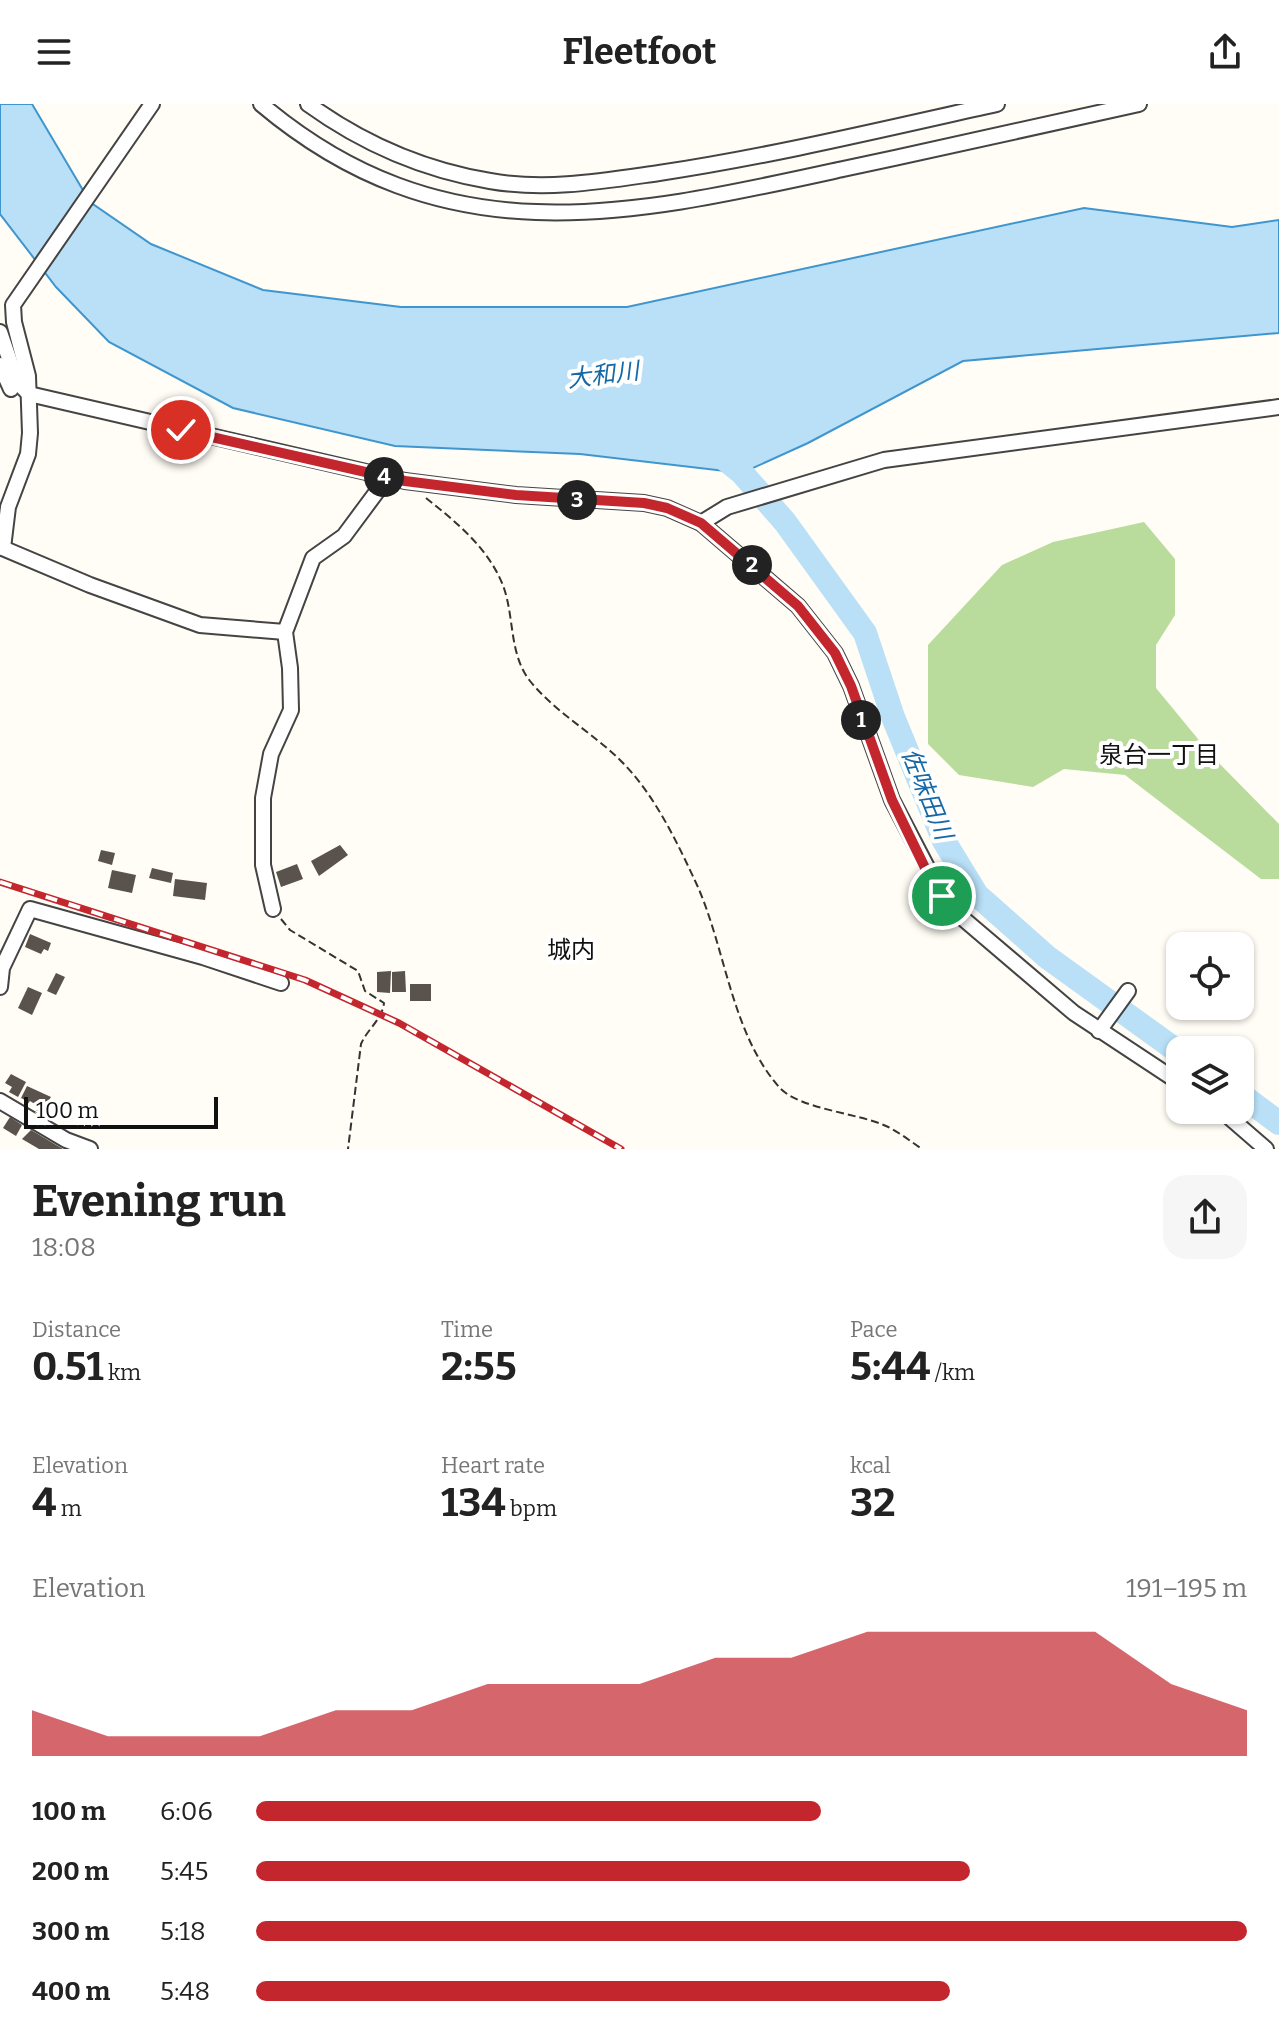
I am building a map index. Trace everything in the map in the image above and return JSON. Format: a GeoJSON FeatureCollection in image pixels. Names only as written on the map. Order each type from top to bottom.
{"type":"FeatureCollection","features":[{"type":"Feature","properties":{"kind":"street"},"geometry":{"type":"LineString","coordinates":[[152,104],[17,298],[12,313],[28,376],[28,454],[8,507],[1,547],[90,585],[200,625],[285,632]]}},
{"type":"Feature","properties":{"kind":"street"},"geometry":{"type":"LineString","coordinates":[[261,104],[300,136],[389,184],[462,206],[548,215],[598,213],[704,198],[1132,105]]}},
{"type":"Feature","properties":{"kind":"street"},"geometry":{"type":"LineString","coordinates":[[308,104],[352,133],[395,154],[437,169],[491,182],[573,185],[781,151],[997,104]]}},
{"type":"Feature","properties":{"kind":"street"},"geometry":{"type":"LineString","coordinates":[[0,332],[17,382],[29,394]]}},
{"type":"Feature","properties":{"kind":"street"},"geometry":{"type":"LineString","coordinates":[[0,365],[14,394],[29,394],[387,478],[516,495],[644,503],[667,508],[701,523],[798,606],[835,653],[851,686],[892,800],[942,896],[980,934],[1166,1073]]}},
{"type":"Feature","properties":{"kind":"street"},"geometry":{"type":"LineString","coordinates":[[701,523],[727,507],[803,482],[895,458],[1279,407]]}},
{"type":"Feature","properties":{"kind":"street"},"geometry":{"type":"LineString","coordinates":[[273,909],[263,865],[263,798],[271,754],[291,710],[285,632],[313,558],[344,536],[387,478]]}},
{"type":"Feature","properties":{"kind":"street"},"geometry":{"type":"LineString","coordinates":[[0,987],[2,968],[30,909],[203,957],[281,983]]}},
{"type":"Feature","properties":{"kind":"street"},"geometry":{"type":"LineString","coordinates":[[1101,1027],[1128,991]]}},
{"type":"Feature","properties":{"kind":"street"},"geometry":{"type":"LineString","coordinates":[[0,1101],[66,1140],[90,1149]]}},
{"type":"Feature","properties":{"kind":"street"},"geometry":{"type":"LineString","coordinates":[[1237,1124],[1266,1149]]}},
{"type":"Feature","properties":{"kind":"path"},"geometry":{"type":"LineString","coordinates":[[405,481],[467,530],[502,582],[516,649],[529,680],[559,710],[619,758],[668,826],[699,890],[740,1013],[770,1076],[788,1097],[887,1126],[922,1149]]}},
{"type":"Feature","properties":{"kind":"path"},"geometry":{"type":"LineString","coordinates":[[273,909],[290,930],[358,971],[365,991],[384,1003],[383,1014],[361,1044],[348,1149]]}},
{"type":"Feature","properties":{"kind":"green space"},"geometry":{"type":"Polygon","coordinates":[[[1144,522],[1175,559],[1175,615],[1156,645],[1156,688],[1212,756],[1279,824],[1279,879],[1261,879],[1125,775],[1064,769],[1033,787],[959,775],[928,744],[928,645],[1002,565],[1053,542],[1144,522]]]}},
{"type":"Feature","properties":{"kind":"water","name":"大和川"},"geometry":{"type":"Polygon","coordinates":[[[0,104],[32,104],[90,202],[151,244],[263,290],[401,307],[627,307],[1084,208],[1232,227],[1279,220],[1279,333],[963,361],[808,443],[742,473],[580,454],[395,446],[233,408],[109,342],[56,287],[0,214],[0,104]]]}},
{"type":"Feature","properties":{"kind":"building"},"geometry":{"type":"Polygon","coordinates":[[[340,845],[348,855],[319,876],[311,861],[340,845]]]}},
{"type":"Feature","properties":{"kind":"building"},"geometry":{"type":"Polygon","coordinates":[[[101,850],[115,853],[112,865],[98,861],[101,850]]]}},
{"type":"Feature","properties":{"kind":"building"},"geometry":{"type":"Polygon","coordinates":[[[297,864],[303,879],[281,887],[276,872],[297,864]]]}},
{"type":"Feature","properties":{"kind":"building"},"geometry":{"type":"Polygon","coordinates":[[[152,868],[173,873],[171,883],[149,878],[152,868]]]}},
{"type":"Feature","properties":{"kind":"building"},"geometry":{"type":"Polygon","coordinates":[[[112,870],[136,875],[132,893],[108,888],[112,870]]]}},
{"type":"Feature","properties":{"kind":"building"},"geometry":{"type":"Polygon","coordinates":[[[175,879],[207,883],[205,900],[173,896],[175,879]]]}},
{"type":"Feature","properties":{"kind":"building"},"geometry":{"type":"Polygon","coordinates":[[[30,934],[51,943],[48,951],[44,949],[41,954],[25,947],[30,934]]]}},
{"type":"Feature","properties":{"kind":"building"},"geometry":{"type":"Polygon","coordinates":[[[391,971],[390,993],[377,992],[377,972],[391,971]]]}},
{"type":"Feature","properties":{"kind":"building"},"geometry":{"type":"Polygon","coordinates":[[[405,971],[406,992],[392,992],[392,972],[405,971]]]}},
{"type":"Feature","properties":{"kind":"building"},"geometry":{"type":"Polygon","coordinates":[[[56,973],[65,977],[56,995],[47,991],[56,973]]]}},
{"type":"Feature","properties":{"kind":"building"},"geometry":{"type":"Polygon","coordinates":[[[410,984],[431,984],[431,1001],[410,1001],[410,984]]]}},
{"type":"Feature","properties":{"kind":"building"},"geometry":{"type":"Polygon","coordinates":[[[28,987],[42,993],[32,1015],[18,1008],[28,987]]]}},
{"type":"Feature","properties":{"kind":"building"},"geometry":{"type":"Polygon","coordinates":[[[11,1074],[26,1082],[18,1097],[9,1092],[12,1087],[5,1083],[11,1074]]]}},
{"type":"Feature","properties":{"kind":"building"},"geometry":{"type":"Polygon","coordinates":[[[27,1086],[51,1097],[45,1115],[36,1110],[38,1106],[30,1101],[27,1105],[24,1103],[25,1100],[21,1098],[27,1086]]]}},
{"type":"Feature","properties":{"kind":"building"},"geometry":{"type":"Polygon","coordinates":[[[10,1117],[22,1125],[16,1136],[3,1128],[10,1117]]]}},
{"type":"Feature","properties":{"kind":"building"},"geometry":{"type":"Polygon","coordinates":[[[31,1130],[63,1149],[39,1149],[22,1139],[31,1130]]]}},
{"type":"Feature","properties":{"kind":"waterway","name":"佐味田川"},"geometry":{"type":"LineString","coordinates":[[717,453],[742,473],[785,522],[865,633],[893,717],[944,841],[977,895],[1047,957],[1166,1043]]}},
{"type":"Feature","properties":{"kind":"waterway","name":"佐味田川"},"geometry":{"type":"LineString","coordinates":[[1254,1104],[1279,1123]]}},
{"type":"Feature","properties":{"kind":"railway"},"geometry":{"type":"LineString","coordinates":[[0,882],[305,980],[399,1023],[621,1149]]}},
{"type":"Feature","properties":{"kind":"district","name":"泉台一丁目"},"geometry":{"type":"Point","coordinates":[1159,755]}},
{"type":"Feature","properties":{"kind":"district","name":"城内"},"geometry":{"type":"Point","coordinates":[571,950]}},
{"type":"Feature","properties":{"kind":"route"},"geometry":{"type":"LineString","coordinates":[[181,430],[405,481],[555,499],[644,503],[667,508],[701,523],[798,606],[835,653],[851,686],[892,800],[942,896]]}}]}
